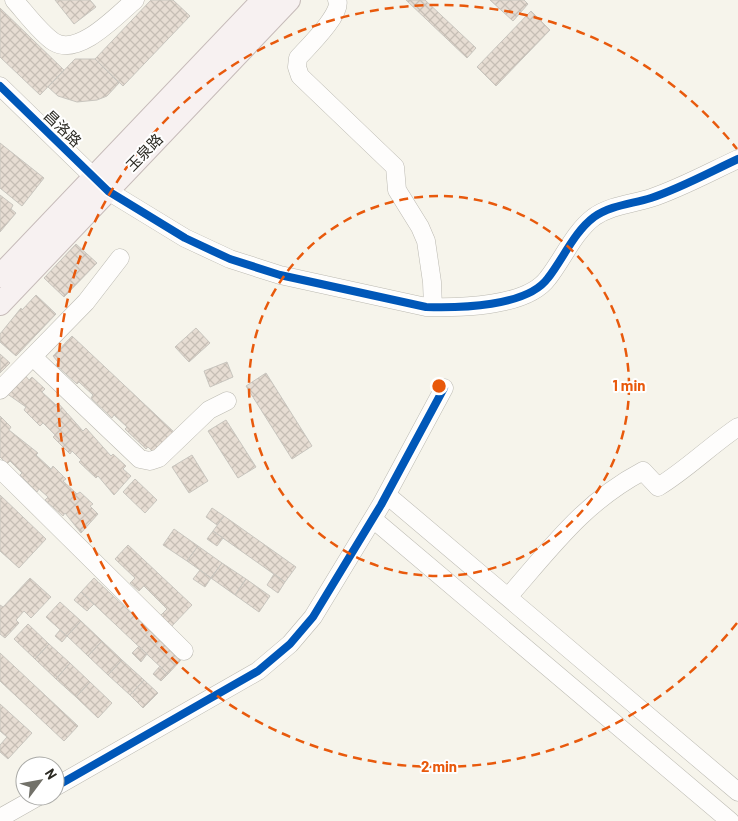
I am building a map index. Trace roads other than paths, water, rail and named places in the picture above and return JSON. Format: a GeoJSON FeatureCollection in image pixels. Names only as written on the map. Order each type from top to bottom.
{"type":"FeatureCollection","features":[{"type":"Feature","properties":{"kind":"main road","name":"玉泉路"},"geometry":{"type":"LineString","coordinates":[[0,276],[101,184],[289,0]]}},
{"type":"Feature","properties":{"kind":"main road","name":"玉泉路"},"geometry":{"type":"LineString","coordinates":[[0,304],[253,4]]}},
{"type":"Feature","properties":{"kind":"street"},"geometry":{"type":"LineString","coordinates":[[14,0],[53,42],[69,45],[84,41],[135,0]]}},
{"type":"Feature","properties":{"kind":"street"},"geometry":{"type":"LineString","coordinates":[[337,0],[338,8],[334,16],[298,58],[296,67],[300,76],[394,168],[397,190],[420,227],[426,241],[432,282],[433,307]]}},
{"type":"Feature","properties":{"kind":"street","name":"昌洛路"},"geometry":{"type":"LineString","coordinates":[[0,86],[101,184],[185,238],[254,268],[306,282],[433,307],[491,304],[510,300],[538,288],[548,278],[574,240],[592,218],[609,209],[652,198],[738,159]]}},
{"type":"Feature","properties":{"kind":"street"},"geometry":{"type":"LineString","coordinates":[[0,390],[86,302],[120,258]]}},
{"type":"Feature","properties":{"kind":"street"},"geometry":{"type":"LineString","coordinates":[[33,357],[140,459],[150,460],[159,458],[209,410],[226,401]]}},
{"type":"Feature","properties":{"kind":"street"},"geometry":{"type":"LineString","coordinates":[[65,781],[258,671],[275,658],[313,617],[387,494],[444,388]]}},
{"type":"Feature","properties":{"kind":"street"},"geometry":{"type":"LineString","coordinates":[[508,597],[579,516],[607,492],[643,471],[658,487],[680,473],[717,441],[738,427]]}},
{"type":"Feature","properties":{"kind":"street"},"geometry":{"type":"LineString","coordinates":[[0,469],[184,651]]}},
{"type":"Feature","properties":{"kind":"street"},"geometry":{"type":"LineString","coordinates":[[387,494],[738,792]]}},
{"type":"Feature","properties":{"kind":"street"},"geometry":{"type":"LineString","coordinates":[[373,518],[730,821]]}},
{"type":"Feature","properties":{"kind":"street"},"geometry":{"type":"LineString","coordinates":[[0,818],[21,806]]}}]}
